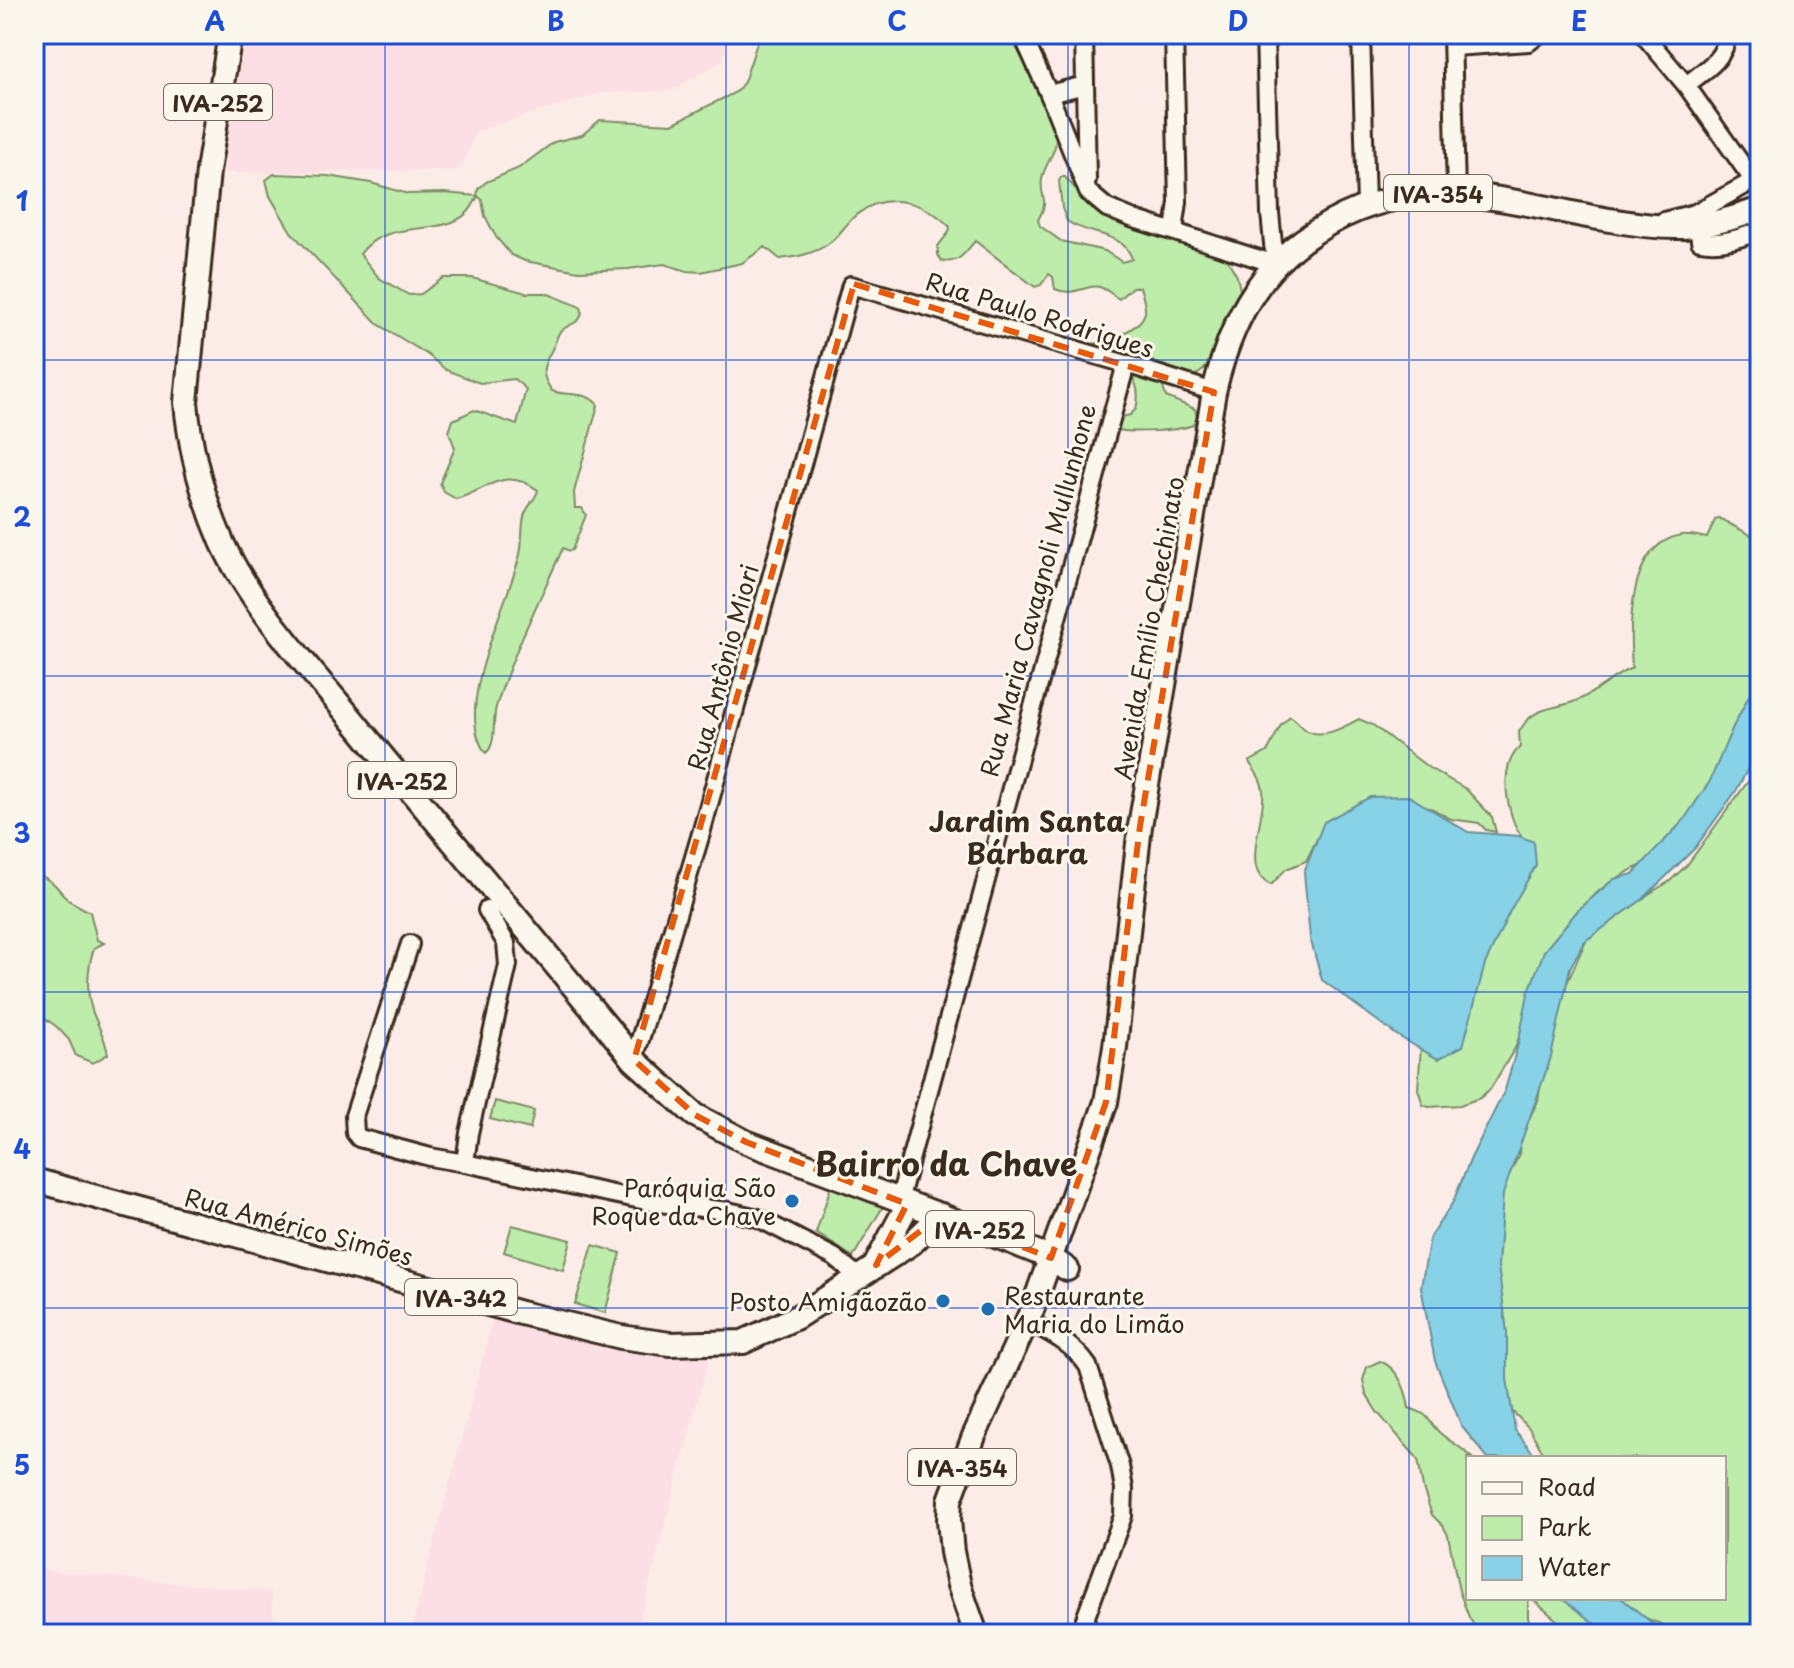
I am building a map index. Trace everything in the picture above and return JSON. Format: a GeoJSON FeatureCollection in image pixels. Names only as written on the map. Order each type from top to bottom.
{"type":"FeatureCollection","features":[{"type":"Feature","properties":{"kind":"main road","name":"IVA-252"},"geometry":{"type":"LineString","coordinates":[[230,34],[208,171],[186,402],[189,440],[223,543],[242,578],[277,628],[634,1060],[668,1093],[708,1122],[746,1142],[972,1226],[1059,1264]]}},
{"type":"Feature","properties":{"kind":"main road","name":"Avenida Emílio Chechinato"},"geometry":{"type":"LineString","coordinates":[[1030,1315],[1054,1294],[1062,1227],[1106,1102],[1140,826],[1214,392],[1224,352],[1239,316],[1275,264],[1305,239],[1366,205],[1416,193],[1456,193],[1649,225],[1684,227],[1728,220],[1760,209]]}},
{"type":"Feature","properties":{"kind":"main road","name":"Rua Américo Simões"},"geometry":{"type":"LineString","coordinates":[[34,1180],[521,1313],[621,1337],[670,1344],[743,1342],[809,1311],[912,1243],[941,1215]]}},
{"type":"Feature","properties":{"kind":"main road","name":"Rua Maria Cavagnoli Mullunhone"},"geometry":{"type":"LineString","coordinates":[[867,1271],[903,1202]]}},
{"type":"Feature","properties":{"kind":"main road"},"geometry":{"type":"LineString","coordinates":[[912,1243],[972,1226]]}},
{"type":"Feature","properties":{"kind":"main road","name":"IVA-354"},"geometry":{"type":"LineString","coordinates":[[976,1634],[952,1552],[950,1500],[974,1436],[1030,1315]]}},
{"type":"Feature","properties":{"kind":"street"},"geometry":{"type":"LineString","coordinates":[[1022,34],[1088,192],[1107,208],[1275,264],[1270,213],[1265,34]]}},
{"type":"Feature","properties":{"kind":"street"},"geometry":{"type":"LineString","coordinates":[[1084,34],[1088,192]]}},
{"type":"Feature","properties":{"kind":"street"},"geometry":{"type":"LineString","coordinates":[[1174,34],[1178,202],[1174,231]]}},
{"type":"Feature","properties":{"kind":"street"},"geometry":{"type":"LineString","coordinates":[[1361,34],[1366,205]]}},
{"type":"Feature","properties":{"kind":"street"},"geometry":{"type":"LineString","coordinates":[[1643,34],[1757,178],[1695,213],[1649,225]]}},
{"type":"Feature","properties":{"kind":"street"},"geometry":{"type":"LineString","coordinates":[[1686,85],[1719,59],[1727,44],[1727,34]]}},
{"type":"Feature","properties":{"kind":"street"},"geometry":{"type":"LineString","coordinates":[[1456,193],[1452,40],[1529,42],[1538,35]]}},
{"type":"Feature","properties":{"kind":"street"},"geometry":{"type":"LineString","coordinates":[[1049,94],[1085,85]]}},
{"type":"Feature","properties":{"kind":"street"},"geometry":{"type":"LineString","coordinates":[[1698,225],[1700,241],[1713,244],[1760,231]]}},
{"type":"Feature","properties":{"kind":"street","name":"Rua Antônio Miori"},"geometry":{"type":"LineString","coordinates":[[634,1060],[702,830],[851,285]]}},
{"type":"Feature","properties":{"kind":"street","name":"Rua Paulo Rodrigues"},"geometry":{"type":"LineString","coordinates":[[851,285],[1214,392]]}},
{"type":"Feature","properties":{"kind":"street","name":"Rua Maria Cavagnoli Mullunhone"},"geometry":{"type":"LineString","coordinates":[[903,1202],[1126,364]]}},
{"type":"Feature","properties":{"kind":"street"},"geometry":{"type":"LineString","coordinates":[[465,1163],[469,1133],[508,965],[506,943],[487,910]]}},
{"type":"Feature","properties":{"kind":"street"},"geometry":{"type":"LineString","coordinates":[[410,944],[354,1116],[355,1133],[359,1138],[430,1157],[651,1202],[728,1211],[758,1218],[867,1271]]}},
{"type":"Feature","properties":{"kind":"street"},"geometry":{"type":"LineString","coordinates":[[1030,1315],[1080,1354],[1094,1383],[1120,1466],[1124,1489],[1123,1516],[1085,1619],[1089,1634]]}},
{"type":"Feature","properties":{"kind":"highlighted area"},"geometry":{"type":"Polygon","coordinates":[[[854,284],[1214,392],[1140,826],[1106,1102],[1051,1258],[941,1215],[876,1265],[907,1204],[746,1142],[695,1115],[634,1060],[854,284]]]}},
{"type":"Feature","properties":{"kind":"shaded area"},"geometry":{"type":"Polygon","coordinates":[[[242,34],[730,34],[723,60],[672,91],[601,93],[476,131],[461,170],[223,173],[242,34]]]}},
{"type":"Feature","properties":{"kind":"shaded area"},"geometry":{"type":"Polygon","coordinates":[[[493,1319],[600,1345],[711,1350],[636,1634],[410,1634],[493,1319]]]}},
{"type":"Feature","properties":{"kind":"shaded area"},"geometry":{"type":"Polygon","coordinates":[[[34,1567],[271,1592],[275,1634],[34,1634],[34,1567]]]}},
{"type":"Feature","properties":{"kind":"green space"},"geometry":{"type":"Polygon","coordinates":[[[760,34],[1013,34],[1020,54],[1041,88],[1056,137],[1055,148],[1042,179],[1044,202],[1038,220],[1040,226],[1061,241],[1105,251],[1122,262],[1132,259],[1121,243],[1067,221],[1059,181],[1065,177],[1083,197],[1205,238],[1227,259],[1237,276],[1242,298],[1212,360],[1198,374],[1161,381],[1166,397],[1195,409],[1197,417],[1193,425],[1176,429],[1142,432],[1114,429],[1113,419],[1130,415],[1136,409],[1137,387],[1128,371],[1092,344],[1123,334],[1137,324],[1145,312],[1140,287],[1132,287],[1119,299],[1097,287],[1062,291],[1055,289],[1053,277],[1049,274],[1041,285],[1035,287],[975,241],[957,259],[942,261],[938,246],[950,227],[930,211],[907,202],[882,202],[870,206],[855,216],[832,241],[811,252],[780,259],[765,247],[742,263],[701,272],[664,264],[579,271],[525,261],[511,255],[496,237],[478,196],[469,210],[457,220],[385,235],[371,242],[360,254],[379,278],[409,295],[421,294],[443,278],[472,278],[526,293],[546,293],[581,307],[581,317],[559,334],[544,372],[552,391],[588,397],[598,405],[574,492],[575,508],[582,508],[586,515],[572,550],[563,548],[518,646],[496,707],[493,738],[486,753],[477,734],[475,710],[478,684],[520,554],[525,513],[538,490],[526,483],[505,480],[456,499],[444,492],[440,483],[455,448],[449,432],[453,420],[474,410],[517,425],[526,389],[514,379],[480,383],[446,370],[378,324],[291,232],[270,196],[266,180],[274,174],[328,176],[371,183],[408,194],[477,196],[478,189],[486,182],[519,168],[554,142],[582,135],[600,120],[672,124],[736,92],[744,82],[760,34]]]}},
{"type":"Feature","properties":{"kind":"green space"},"geometry":{"type":"Polygon","coordinates":[[[1719,518],[1760,540],[1760,704],[1667,856],[1633,869],[1606,885],[1567,924],[1548,959],[1515,1048],[1491,1088],[1480,1098],[1460,1105],[1423,1105],[1418,1089],[1421,1046],[1532,853],[1513,820],[1508,801],[1507,772],[1520,747],[1519,732],[1538,712],[1578,700],[1632,668],[1632,610],[1641,570],[1651,554],[1664,542],[1682,535],[1707,538],[1715,520],[1719,518]]]}},
{"type":"Feature","properties":{"kind":"green space"},"geometry":{"type":"Polygon","coordinates":[[[1290,716],[1306,730],[1319,734],[1359,719],[1373,725],[1429,768],[1466,789],[1492,817],[1496,832],[1486,830],[1479,823],[1451,819],[1433,809],[1411,803],[1328,825],[1306,861],[1286,869],[1271,885],[1261,878],[1256,868],[1263,790],[1249,762],[1267,752],[1281,725],[1290,716]]]}},
{"type":"Feature","properties":{"kind":"green space"},"geometry":{"type":"Polygon","coordinates":[[[1760,757],[1760,1634],[1686,1634],[1635,1614],[1615,1600],[1726,1600],[1726,1456],[1545,1456],[1529,1428],[1512,1411],[1485,1268],[1503,1184],[1519,1156],[1520,1136],[1538,1101],[1563,992],[1586,940],[1601,923],[1670,881],[1687,865],[1749,780],[1760,757]]]}},
{"type":"Feature","properties":{"kind":"green space"},"geometry":{"type":"Polygon","coordinates":[[[34,870],[55,885],[68,900],[90,912],[97,940],[104,943],[94,948],[88,992],[108,1054],[93,1063],[76,1056],[69,1040],[38,1013],[34,1000],[34,870]]]}},
{"type":"Feature","properties":{"kind":"green space"},"geometry":{"type":"Polygon","coordinates":[[[495,1101],[534,1111],[530,1129],[490,1119],[495,1101]]]}},
{"type":"Feature","properties":{"kind":"green space"},"geometry":{"type":"Polygon","coordinates":[[[833,1180],[884,1205],[853,1257],[816,1233],[833,1180]]]}},
{"type":"Feature","properties":{"kind":"green space"},"geometry":{"type":"Polygon","coordinates":[[[512,1225],[571,1240],[563,1270],[504,1252],[512,1225]]]}},
{"type":"Feature","properties":{"kind":"green space"},"geometry":{"type":"Polygon","coordinates":[[[593,1245],[621,1253],[605,1313],[575,1304],[593,1245]]]}},
{"type":"Feature","properties":{"kind":"green space"},"geometry":{"type":"Polygon","coordinates":[[[1380,1361],[1392,1369],[1400,1380],[1409,1408],[1426,1416],[1435,1429],[1471,1456],[1466,1456],[1466,1600],[1530,1600],[1528,1618],[1534,1634],[1479,1634],[1459,1591],[1448,1535],[1432,1515],[1418,1459],[1377,1412],[1366,1394],[1363,1380],[1367,1367],[1380,1361]]]}},
{"type":"Feature","properties":{"kind":"green space"},"geometry":{"type":"Polygon","coordinates":[[[1533,1600],[1582,1600],[1625,1634],[1573,1634],[1533,1600]]]}},
{"type":"Feature","properties":{"kind":"water"},"geometry":{"type":"Polygon","coordinates":[[[1760,674],[1760,746],[1736,791],[1695,848],[1643,899],[1584,942],[1570,968],[1551,1057],[1503,1194],[1498,1266],[1507,1332],[1507,1379],[1515,1430],[1535,1456],[1486,1456],[1462,1427],[1435,1361],[1421,1287],[1430,1237],[1453,1202],[1505,1090],[1528,994],[1544,951],[1578,910],[1614,879],[1633,874],[1683,821],[1710,781],[1760,674]]]}},
{"type":"Feature","properties":{"kind":"water"},"geometry":{"type":"Polygon","coordinates":[[[1409,796],[1468,832],[1519,836],[1534,842],[1536,865],[1485,964],[1463,1046],[1438,1059],[1398,1036],[1322,980],[1310,938],[1304,872],[1324,822],[1370,797],[1409,796]]]}},
{"type":"Feature","properties":{"kind":"water"},"geometry":{"type":"Polygon","coordinates":[[[1564,1600],[1624,1600],[1666,1634],[1608,1634],[1564,1600]]]}},
{"type":"Feature","properties":{"kind":"place","name":"Paróquia São Roque da Chave"},"geometry":{"type":"Point","coordinates":[792,1201]}},
{"type":"Feature","properties":{"kind":"place","name":"Posto Amigãozão"},"geometry":{"type":"Point","coordinates":[943,1301]}},
{"type":"Feature","properties":{"kind":"place","name":"Restaurante Maria do Limão"},"geometry":{"type":"Point","coordinates":[988,1309]}},
{"type":"Feature","properties":{"kind":"district","name":"Jardim Santa Bárbara"},"geometry":{"type":"Point","coordinates":[1027,836]}},
{"type":"Feature","properties":{"kind":"district","name":"Bairro da Chave"},"geometry":{"type":"Point","coordinates":[946,1163]}}]}
